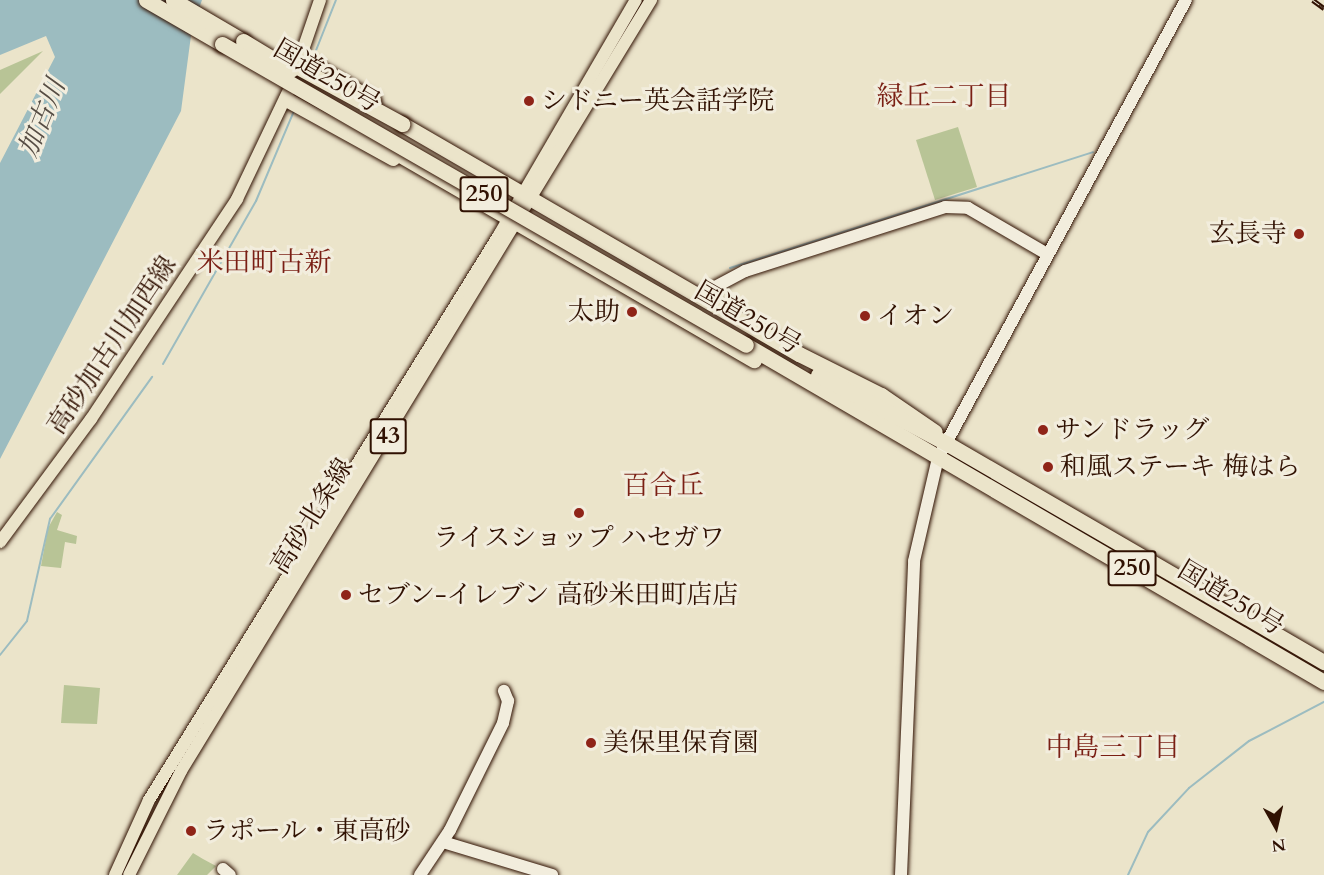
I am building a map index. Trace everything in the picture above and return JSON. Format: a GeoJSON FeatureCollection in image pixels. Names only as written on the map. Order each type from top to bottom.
{"type":"FeatureCollection","features":[{"type":"Feature","properties":{"kind":"highway","name":"国道250号"},"geometry":{"type":"LineString","coordinates":[[146,0],[748,340],[946,443],[1324,662]]}},
{"type":"Feature","properties":{"kind":"highway","name":"国道250号"},"geometry":{"type":"LineString","coordinates":[[173,0],[748,340],[938,458],[1324,682]]}},
{"type":"Feature","properties":{"kind":"highway","name":"250"},"geometry":{"type":"LineString","coordinates":[[243,41],[402,124],[919,418],[946,443]]}},
{"type":"Feature","properties":{"kind":"highway","name":"250"},"geometry":{"type":"LineString","coordinates":[[222,44],[290,91],[506,220],[908,448],[938,458]]}},
{"type":"Feature","properties":{"kind":"highway"},"geometry":{"type":"LineString","coordinates":[[300,57],[486,166],[522,193]]}},
{"type":"Feature","properties":{"kind":"highway"},"geometry":{"type":"LineString","coordinates":[[286,99],[506,220]]}},
{"type":"Feature","properties":{"kind":"main road","name":"高砂加古川加西線"},"geometry":{"type":"LineString","coordinates":[[0,542],[91,419],[237,199],[286,99],[320,0]]}},
{"type":"Feature","properties":{"kind":"main road","name":"高砂北条線"},"geometry":{"type":"LineString","coordinates":[[129,875],[181,771],[636,0]]}},
{"type":"Feature","properties":{"kind":"main road","name":"高砂北条線"},"geometry":{"type":"LineString","coordinates":[[522,193],[651,0]]}},
{"type":"Feature","properties":{"kind":"main road","name":"高砂北条線"},"geometry":{"type":"LineString","coordinates":[[115,875],[149,800],[506,220]]}},
{"type":"Feature","properties":{"kind":"street"},"geometry":{"type":"LineString","coordinates":[[901,875],[914,561],[938,458],[1186,0]]}},
{"type":"Feature","properties":{"kind":"street"},"geometry":{"type":"LineString","coordinates":[[700,295],[745,271],[945,207],[968,208],[1047,254]]}},
{"type":"Feature","properties":{"kind":"street"},"geometry":{"type":"LineString","coordinates":[[420,875],[443,842],[503,723],[508,701],[504,691]]}},
{"type":"Feature","properties":{"kind":"street"},"geometry":{"type":"LineString","coordinates":[[443,842],[552,875]]}},
{"type":"Feature","properties":{"kind":"green space"},"geometry":{"type":"Polygon","coordinates":[[[43,51],[0,94],[0,70],[43,51]]]}},
{"type":"Feature","properties":{"kind":"green space"},"geometry":{"type":"Polygon","coordinates":[[[958,127],[977,187],[935,200],[916,140],[958,127]]]}},
{"type":"Feature","properties":{"kind":"green space"},"geometry":{"type":"Polygon","coordinates":[[[57,512],[62,515],[57,530],[77,536],[76,544],[65,542],[61,568],[41,566],[48,528],[57,512]]]}},
{"type":"Feature","properties":{"kind":"green space"},"geometry":{"type":"Polygon","coordinates":[[[64,685],[100,688],[97,724],[61,723],[64,685]]]}},
{"type":"Feature","properties":{"kind":"green space"},"geometry":{"type":"Polygon","coordinates":[[[193,853],[216,866],[207,875],[177,875],[193,853]]]}},
{"type":"Feature","properties":{"kind":"water","name":"加古川"},"geometry":{"type":"Polygon","coordinates":[[[0,0],[202,0],[192,28],[181,111],[0,459],[0,163],[55,57],[46,36],[0,55],[0,0]]]}},
{"type":"Feature","properties":{"kind":"waterway"},"geometry":{"type":"LineString","coordinates":[[313,58],[336,0]]}},
{"type":"Feature","properties":{"kind":"waterway"},"geometry":{"type":"LineString","coordinates":[[163,364],[256,201],[294,111]]}},
{"type":"Feature","properties":{"kind":"waterway"},"geometry":{"type":"LineString","coordinates":[[730,268],[1093,152]]}},
{"type":"Feature","properties":{"kind":"waterway"},"geometry":{"type":"LineString","coordinates":[[0,655],[27,621],[50,519],[152,377]]}},
{"type":"Feature","properties":{"kind":"waterway"},"geometry":{"type":"LineString","coordinates":[[1128,875],[1148,832],[1189,788],[1249,741],[1324,702]]}},
{"type":"Feature","properties":{"kind":"railway"},"geometry":{"type":"LineString","coordinates":[[1313,0],[1324,8]]}},
{"type":"Feature","properties":{"kind":"place","name":"シドニー英会話学院"},"geometry":{"type":"Point","coordinates":[529,101]}},
{"type":"Feature","properties":{"kind":"place","name":"玄長寺"},"geometry":{"type":"Point","coordinates":[1299,234]}},
{"type":"Feature","properties":{"kind":"place","name":"太助"},"geometry":{"type":"Point","coordinates":[632,312]}},
{"type":"Feature","properties":{"kind":"place","name":"イオン"},"geometry":{"type":"Point","coordinates":[865,316]}},
{"type":"Feature","properties":{"kind":"place","name":"サンドラッグ"},"geometry":{"type":"Point","coordinates":[1043,430]}},
{"type":"Feature","properties":{"kind":"place","name":"和風ステーキ 梅はら"},"geometry":{"type":"Point","coordinates":[1048,467]}},
{"type":"Feature","properties":{"kind":"place","name":"ライスショップ ハセガワ"},"geometry":{"type":"Point","coordinates":[579,513]}},
{"type":"Feature","properties":{"kind":"place","name":"セブン-イレブン 高砂米田町店店"},"geometry":{"type":"Point","coordinates":[346,595]}},
{"type":"Feature","properties":{"kind":"place","name":"美保里保育園"},"geometry":{"type":"Point","coordinates":[591,743]}},
{"type":"Feature","properties":{"kind":"place","name":"ラポール・東高砂"},"geometry":{"type":"Point","coordinates":[191,831]}},
{"type":"Feature","properties":{"kind":"district","name":"緑丘二丁目"},"geometry":{"type":"Point","coordinates":[944,97]}},
{"type":"Feature","properties":{"kind":"district","name":"米田町古新"},"geometry":{"type":"Point","coordinates":[264,263]}},
{"type":"Feature","properties":{"kind":"district","name":"百合丘"},"geometry":{"type":"Point","coordinates":[663,486]}},
{"type":"Feature","properties":{"kind":"district","name":"中島三丁目"},"geometry":{"type":"Point","coordinates":[1113,748]}}]}
